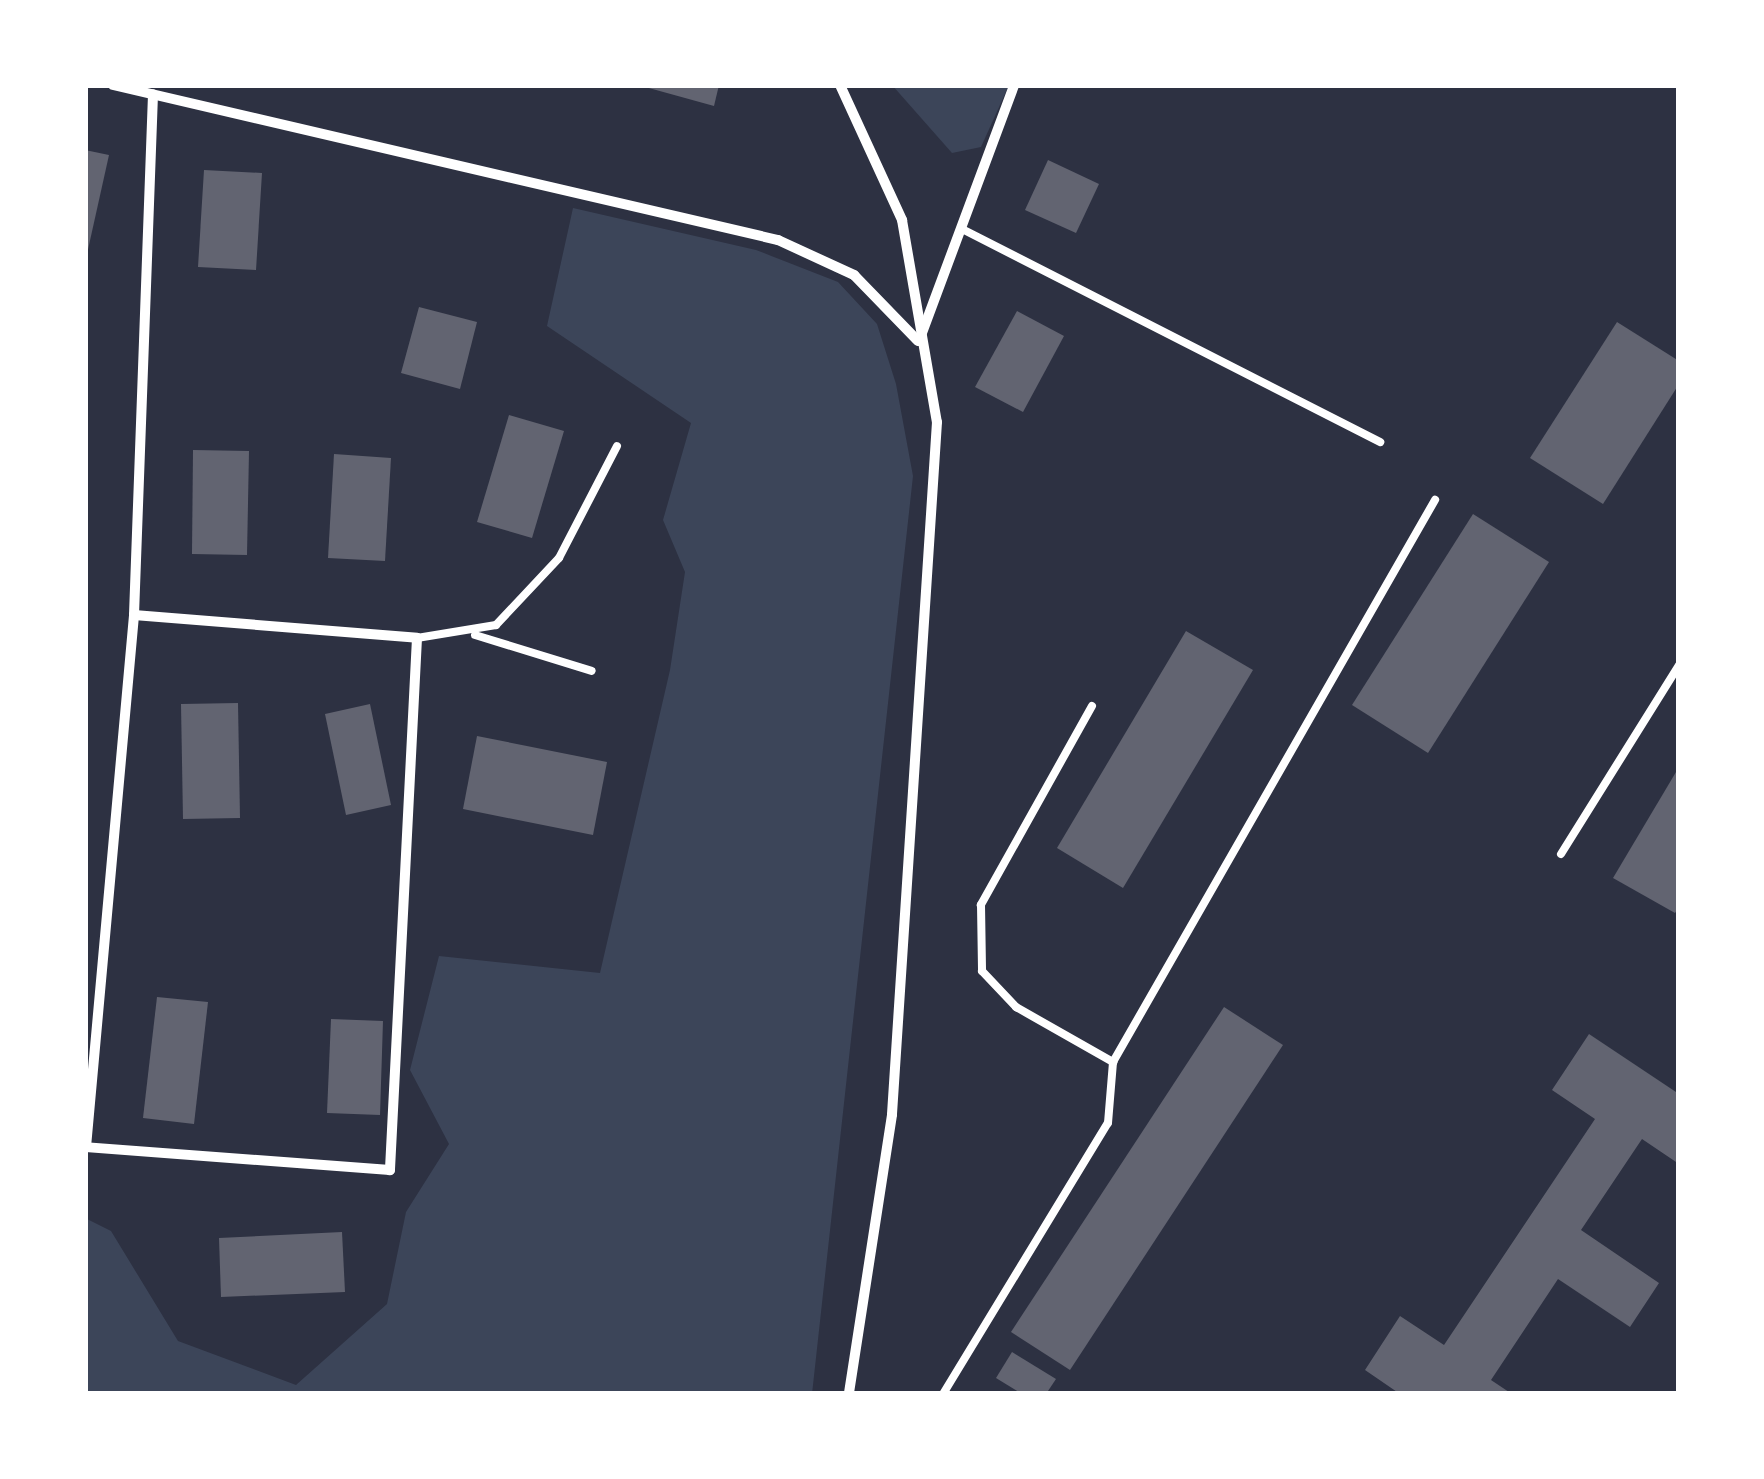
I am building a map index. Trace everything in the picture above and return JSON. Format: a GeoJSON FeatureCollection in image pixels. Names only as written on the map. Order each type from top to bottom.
{"type":"FeatureCollection","features":[{"type":"Feature","properties":{"kind":"street"},"geometry":{"type":"LineString","coordinates":[[113,85],[778,240],[854,276],[918,342]]}},
{"type":"Feature","properties":{"kind":"street"},"geometry":{"type":"LineString","coordinates":[[840,85],[902,220],[918,342],[936,422],[896,1056],[849,1394]]}},
{"type":"Feature","properties":{"kind":"street"},"geometry":{"type":"LineString","coordinates":[[918,342],[966,230],[1014,85]]}},
{"type":"Feature","properties":{"kind":"street"},"geometry":{"type":"LineString","coordinates":[[134,616],[417,638],[390,1170],[86,1147],[134,616],[153,94]]}},
{"type":"Feature","properties":{"kind":"lane"},"geometry":{"type":"LineString","coordinates":[[966,230],[1380,442]]}},
{"type":"Feature","properties":{"kind":"lane"},"geometry":{"type":"LineString","coordinates":[[476,635],[559,558],[617,446]]}},
{"type":"Feature","properties":{"kind":"lane"},"geometry":{"type":"LineString","coordinates":[[942,1394],[1108,1123],[1113,1062],[1435,500]]}},
{"type":"Feature","properties":{"kind":"lane"},"geometry":{"type":"LineString","coordinates":[[417,638],[476,635],[592,672]]}},
{"type":"Feature","properties":{"kind":"lane"},"geometry":{"type":"LineString","coordinates":[[1560,854],[1679,664]]}},
{"type":"Feature","properties":{"kind":"lane"},"geometry":{"type":"LineString","coordinates":[[1092,706],[981,905],[982,971],[1016,1007],[1113,1062]]}},
{"type":"Feature","properties":{"kind":"shaded area"},"geometry":{"type":"Polygon","coordinates":[[[892,85],[1009,85],[981,147],[952,153],[892,85]]]}},
{"type":"Feature","properties":{"kind":"shaded area"},"geometry":{"type":"Polygon","coordinates":[[[573,208],[756,250],[838,282],[877,324],[896,384],[913,476],[812,1394],[85,1394],[85,1218],[111,1231],[178,1341],[296,1385],[387,1304],[406,1212],[449,1144],[410,1070],[439,956],[600,973],[670,670],[685,572],[663,520],[691,423],[547,326],[573,208]]]}},
{"type":"Feature","properties":{"kind":"building"},"geometry":{"type":"Polygon","coordinates":[[[638,85],[719,85],[714,106],[638,85]]]}},
{"type":"Feature","properties":{"kind":"building"},"geometry":{"type":"Polygon","coordinates":[[[85,150],[109,155],[87,254],[85,253],[85,150]]]}},
{"type":"Feature","properties":{"kind":"building"},"geometry":{"type":"Polygon","coordinates":[[[1048,160],[1099,184],[1076,233],[1025,210],[1048,160]]]}},
{"type":"Feature","properties":{"kind":"building"},"geometry":{"type":"Polygon","coordinates":[[[204,170],[262,173],[256,270],[198,267],[204,170]]]}},
{"type":"Feature","properties":{"kind":"building"},"geometry":{"type":"Polygon","coordinates":[[[419,307],[477,322],[460,389],[401,373],[419,307]]]}},
{"type":"Feature","properties":{"kind":"building"},"geometry":{"type":"Polygon","coordinates":[[[1017,311],[1064,336],[1023,412],[975,387],[1017,311]]]}},
{"type":"Feature","properties":{"kind":"building"},"geometry":{"type":"Polygon","coordinates":[[[1617,322],[1679,361],[1679,384],[1603,504],[1530,458],[1617,322]]]}},
{"type":"Feature","properties":{"kind":"building"},"geometry":{"type":"Polygon","coordinates":[[[509,415],[564,431],[532,538],[477,522],[509,415]]]}},
{"type":"Feature","properties":{"kind":"building"},"geometry":{"type":"Polygon","coordinates":[[[193,450],[249,451],[247,555],[192,554],[193,450]]]}},
{"type":"Feature","properties":{"kind":"building"},"geometry":{"type":"Polygon","coordinates":[[[334,454],[391,458],[385,561],[328,558],[334,454]]]}},
{"type":"Feature","properties":{"kind":"building"},"geometry":{"type":"Polygon","coordinates":[[[1473,514],[1549,562],[1428,753],[1352,705],[1473,514]]]}},
{"type":"Feature","properties":{"kind":"building"},"geometry":{"type":"Polygon","coordinates":[[[1186,631],[1253,670],[1123,888],[1057,848],[1186,631]]]}},
{"type":"Feature","properties":{"kind":"building"},"geometry":{"type":"Polygon","coordinates":[[[238,703],[240,818],[183,819],[181,704],[238,703]]]}},
{"type":"Feature","properties":{"kind":"building"},"geometry":{"type":"Polygon","coordinates":[[[370,704],[391,805],[346,815],[325,714],[370,704]]]}},
{"type":"Feature","properties":{"kind":"building"},"geometry":{"type":"Polygon","coordinates":[[[477,736],[607,762],[593,835],[463,809],[477,736]]]}},
{"type":"Feature","properties":{"kind":"building"},"geometry":{"type":"Polygon","coordinates":[[[1679,767],[1679,907],[1675,913],[1613,878],[1679,767]]]}},
{"type":"Feature","properties":{"kind":"building"},"geometry":{"type":"Polygon","coordinates":[[[157,997],[208,1002],[194,1124],[143,1118],[157,997]]]}},
{"type":"Feature","properties":{"kind":"building"},"geometry":{"type":"Polygon","coordinates":[[[1224,1007],[1283,1045],[1070,1370],[1011,1332],[1224,1007]]]}},
{"type":"Feature","properties":{"kind":"building"},"geometry":{"type":"Polygon","coordinates":[[[331,1019],[383,1021],[380,1115],[327,1113],[331,1019]]]}},
{"type":"Feature","properties":{"kind":"building"},"geometry":{"type":"Polygon","coordinates":[[[1589,1034],[1679,1094],[1679,1164],[1642,1139],[1581,1230],[1659,1283],[1630,1327],[1558,1279],[1491,1380],[1512,1394],[1400,1394],[1365,1370],[1400,1316],[1444,1345],[1595,1119],[1552,1090],[1589,1034]]]}},
{"type":"Feature","properties":{"kind":"building"},"geometry":{"type":"Polygon","coordinates":[[[342,1232],[345,1292],[221,1297],[219,1238],[342,1232]]]}},
{"type":"Feature","properties":{"kind":"building"},"geometry":{"type":"Polygon","coordinates":[[[1012,1352],[1056,1379],[1046,1394],[1022,1394],[996,1378],[1012,1352]]]}}]}
